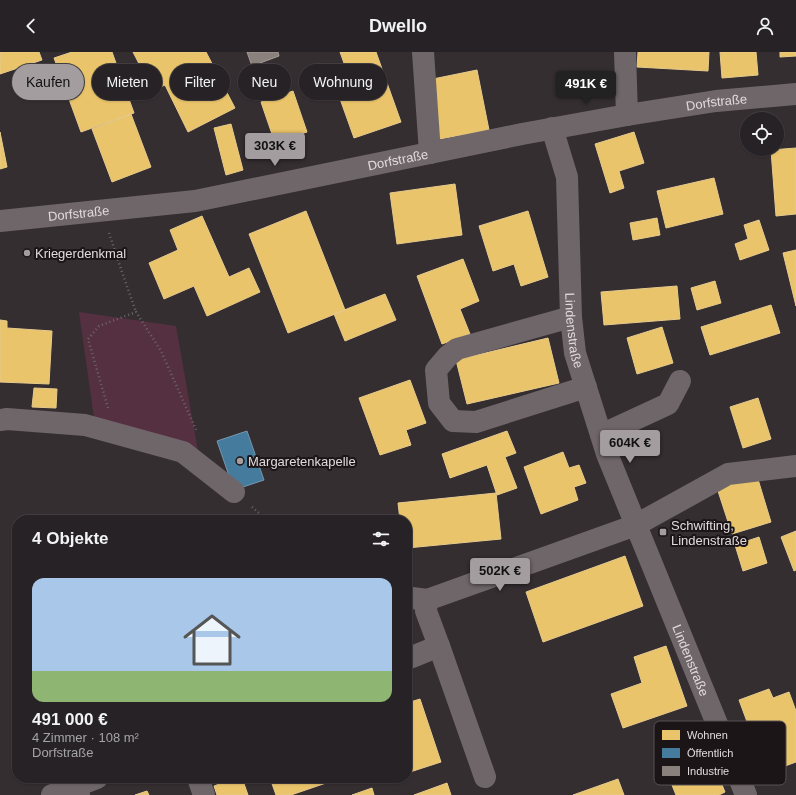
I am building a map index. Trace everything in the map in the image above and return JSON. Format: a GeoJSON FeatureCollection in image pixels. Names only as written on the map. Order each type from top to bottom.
{"type":"FeatureCollection","features":[{"type":"Feature","properties":{"kind":"street"},"geometry":{"type":"LineString","coordinates":[[423,52],[430,153]]}},
{"type":"Feature","properties":{"kind":"street"},"geometry":{"type":"LineString","coordinates":[[625,52],[627,115]]}},
{"type":"Feature","properties":{"kind":"street","name":"Dorfstraße"},"geometry":{"type":"LineString","coordinates":[[0,221],[195,201],[552,128],[716,101],[796,94]]}},
{"type":"Feature","properties":{"kind":"street","name":"Lindenstraße"},"geometry":{"type":"LineString","coordinates":[[552,128],[567,177],[571,317],[575,354],[607,454],[716,721]]}},
{"type":"Feature","properties":{"kind":"street"},"geometry":{"type":"LineString","coordinates":[[571,317],[457,349],[448,356],[436,370],[439,403],[453,421],[476,422],[586,387]]}},
{"type":"Feature","properties":{"kind":"street"},"geometry":{"type":"LineString","coordinates":[[601,435],[668,404],[680,381]]}},
{"type":"Feature","properties":{"kind":"street"},"geometry":{"type":"LineString","coordinates":[[3,420],[85,425],[183,452],[234,492]]}},
{"type":"Feature","properties":{"kind":"street"},"geometry":{"type":"LineString","coordinates":[[485,777],[426,611],[417,599],[636,525],[728,474],[796,466]]}},
{"type":"Feature","properties":{"kind":"street"},"geometry":{"type":"LineString","coordinates":[[412,657],[439,646]]}},
{"type":"Feature","properties":{"kind":"street"},"geometry":{"type":"LineString","coordinates":[[52,795],[78,791],[90,783]]}},
{"type":"Feature","properties":{"kind":"street"},"geometry":{"type":"LineString","coordinates":[[200,783],[204,795]]}},
{"type":"Feature","properties":{"kind":"street","name":"Lindenstraße"},"geometry":{"type":"LineString","coordinates":[[742,785],[746,795]]}},
{"type":"Feature","properties":{"kind":"path"},"geometry":{"type":"LineString","coordinates":[[102,211],[136,312],[161,350],[200,437]]}},
{"type":"Feature","properties":{"kind":"path"},"geometry":{"type":"LineString","coordinates":[[113,433],[111,417],[88,340],[99,326],[136,312]]}},
{"type":"Feature","properties":{"kind":"shaded area"},"geometry":{"type":"Polygon","coordinates":[[[79,312],[176,326],[198,451],[95,425],[79,312]]]}},
{"type":"Feature","properties":{"kind":"building: Wohnen"},"geometry":{"type":"Polygon","coordinates":[[[0,52],[39,52],[42,60],[30,64],[12,64],[12,70],[0,74],[0,52]]]}},
{"type":"Feature","properties":{"kind":"building: Wohnen"},"geometry":{"type":"Polygon","coordinates":[[[72,52],[112,52],[116,64],[92,64],[92,100],[129,100],[134,113],[81,132],[69,100],[84,100],[84,64],[56,64],[54,58],[72,52]]]}},
{"type":"Feature","properties":{"kind":"building: Wohnen"},"geometry":{"type":"Polygon","coordinates":[[[133,52],[206,52],[212,64],[170,64],[170,95],[165,85],[162,86],[162,64],[139,64],[133,52]]]}},
{"type":"Feature","properties":{"kind":"building: Wohnen"},"geometry":{"type":"Polygon","coordinates":[[[340,52],[376,52],[380,64],[344,64],[340,52]]]}},
{"type":"Feature","properties":{"kind":"building: Wohnen"},"geometry":{"type":"Polygon","coordinates":[[[638,52],[709,52],[708,71],[637,67],[638,52]]]}},
{"type":"Feature","properties":{"kind":"building: Wohnen"},"geometry":{"type":"Polygon","coordinates":[[[720,52],[756,52],[758,75],[722,78],[720,52]]]}},
{"type":"Feature","properties":{"kind":"building: Wohnen"},"geometry":{"type":"Polygon","coordinates":[[[780,52],[796,52],[796,56],[780,57],[780,52]]]}},
{"type":"Feature","properties":{"kind":"building: Wohnen"},"geometry":{"type":"Polygon","coordinates":[[[477,70],[489,130],[440,139],[428,80],[477,70]]]}},
{"type":"Feature","properties":{"kind":"building: Wohnen"},"geometry":{"type":"Polygon","coordinates":[[[387,83],[401,122],[354,138],[340,100],[387,100],[387,83]]]}},
{"type":"Feature","properties":{"kind":"building: Wohnen"},"geometry":{"type":"Polygon","coordinates":[[[293,91],[307,132],[275,143],[261,102],[267,100],[291,100],[291,92],[293,91]]]}},
{"type":"Feature","properties":{"kind":"building: Wohnen"},"geometry":{"type":"Polygon","coordinates":[[[230,98],[235,108],[188,132],[172,100],[230,100],[230,98]]]}},
{"type":"Feature","properties":{"kind":"building: Wohnen"},"geometry":{"type":"Polygon","coordinates":[[[131,114],[151,167],[112,182],[92,129],[131,114]]]}},
{"type":"Feature","properties":{"kind":"building: Wohnen"},"geometry":{"type":"Polygon","coordinates":[[[231,124],[243,170],[226,175],[214,128],[231,124]]]}},
{"type":"Feature","properties":{"kind":"building: Wohnen"},"geometry":{"type":"Polygon","coordinates":[[[0,132],[7,167],[0,169],[0,132]]]}},
{"type":"Feature","properties":{"kind":"building: Wohnen"},"geometry":{"type":"Polygon","coordinates":[[[634,132],[644,163],[619,171],[624,188],[610,193],[595,144],[634,132]]]}},
{"type":"Feature","properties":{"kind":"building: Wohnen"},"geometry":{"type":"Polygon","coordinates":[[[796,148],[796,214],[776,216],[771,156],[784,156],[784,149],[796,148]]]}},
{"type":"Feature","properties":{"kind":"building: Wohnen"},"geometry":{"type":"Polygon","coordinates":[[[714,178],[723,214],[666,228],[657,191],[714,178]]]}},
{"type":"Feature","properties":{"kind":"building: Wohnen"},"geometry":{"type":"Polygon","coordinates":[[[455,184],[462,235],[397,244],[390,193],[455,184]]]}},
{"type":"Feature","properties":{"kind":"building: Wohnen"},"geometry":{"type":"Polygon","coordinates":[[[306,211],[345,310],[288,333],[249,234],[306,211]]]}},
{"type":"Feature","properties":{"kind":"building: Wohnen"},"geometry":{"type":"Polygon","coordinates":[[[528,211],[548,277],[521,286],[514,264],[493,271],[479,226],[528,211]]]}},
{"type":"Feature","properties":{"kind":"building: Wohnen"},"geometry":{"type":"Polygon","coordinates":[[[202,216],[229,277],[249,268],[260,292],[207,316],[194,286],[164,299],[149,263],[178,250],[170,230],[202,216]]]}},
{"type":"Feature","properties":{"kind":"building: Wohnen"},"geometry":{"type":"Polygon","coordinates":[[[657,218],[660,235],[633,240],[630,223],[657,218]]]}},
{"type":"Feature","properties":{"kind":"building: Wohnen"},"geometry":{"type":"Polygon","coordinates":[[[759,220],[769,250],[740,260],[735,244],[748,239],[744,225],[759,220]]]}},
{"type":"Feature","properties":{"kind":"building: Wohnen"},"geometry":{"type":"Polygon","coordinates":[[[796,250],[796,306],[783,253],[796,250]]]}},
{"type":"Feature","properties":{"kind":"building: Wohnen"},"geometry":{"type":"Polygon","coordinates":[[[463,259],[479,301],[460,309],[470,334],[442,344],[417,276],[463,259]]]}},
{"type":"Feature","properties":{"kind":"building: Wohnen"},"geometry":{"type":"Polygon","coordinates":[[[715,281],[721,303],[697,310],[691,288],[715,281]]]}},
{"type":"Feature","properties":{"kind":"building: Wohnen"},"geometry":{"type":"Polygon","coordinates":[[[677,286],[680,319],[604,325],[601,292],[677,286]]]}},
{"type":"Feature","properties":{"kind":"building: Wohnen"},"geometry":{"type":"Polygon","coordinates":[[[385,294],[396,320],[345,341],[334,314],[385,294]]]}},
{"type":"Feature","properties":{"kind":"building: Wohnen"},"geometry":{"type":"Polygon","coordinates":[[[771,305],[780,333],[710,355],[701,327],[771,305]]]}},
{"type":"Feature","properties":{"kind":"building: Wohnen"},"geometry":{"type":"Polygon","coordinates":[[[0,320],[7,321],[7,328],[52,331],[49,384],[0,382],[0,320]]]}},
{"type":"Feature","properties":{"kind":"building: Wohnen"},"geometry":{"type":"Polygon","coordinates":[[[662,327],[673,363],[637,374],[627,338],[662,327]]]}},
{"type":"Feature","properties":{"kind":"building: Wohnen"},"geometry":{"type":"Polygon","coordinates":[[[548,338],[559,383],[467,404],[456,360],[548,338]]]}},
{"type":"Feature","properties":{"kind":"building: Wohnen"},"geometry":{"type":"Polygon","coordinates":[[[410,380],[426,423],[406,430],[411,445],[380,455],[359,398],[410,380]]]}},
{"type":"Feature","properties":{"kind":"building: Wohnen"},"geometry":{"type":"Polygon","coordinates":[[[34,388],[57,389],[56,408],[32,407],[34,388]]]}},
{"type":"Feature","properties":{"kind":"building: Wohnen"},"geometry":{"type":"Polygon","coordinates":[[[758,398],[771,439],[743,448],[730,407],[758,398]]]}},
{"type":"Feature","properties":{"kind":"building: Wohnen"},"geometry":{"type":"Polygon","coordinates":[[[507,431],[516,453],[505,457],[517,488],[497,495],[487,465],[450,478],[442,454],[507,431]]]}},
{"type":"Feature","properties":{"kind":"building: Wohnen"},"geometry":{"type":"Polygon","coordinates":[[[563,452],[569,468],[579,465],[586,483],[574,487],[578,500],[541,514],[524,467],[563,452]]]}},
{"type":"Feature","properties":{"kind":"building: Wohnen"},"geometry":{"type":"Polygon","coordinates":[[[757,476],[771,522],[732,534],[717,488],[757,476]]]}},
{"type":"Feature","properties":{"kind":"building: Wohnen"},"geometry":{"type":"Polygon","coordinates":[[[496,493],[501,539],[412,548],[412,515],[399,515],[398,503],[496,493]]]}},
{"type":"Feature","properties":{"kind":"building: Wohnen"},"geometry":{"type":"Polygon","coordinates":[[[796,531],[796,570],[794,571],[781,537],[796,531]]]}},
{"type":"Feature","properties":{"kind":"building: Wohnen"},"geometry":{"type":"Polygon","coordinates":[[[759,537],[767,563],[743,571],[735,545],[759,537]]]}},
{"type":"Feature","properties":{"kind":"building: Wohnen"},"geometry":{"type":"Polygon","coordinates":[[[625,556],[643,606],[543,642],[526,592],[625,556]]]}},
{"type":"Feature","properties":{"kind":"building: Wohnen"},"geometry":{"type":"Polygon","coordinates":[[[666,646],[687,706],[623,728],[611,694],[642,683],[634,657],[666,646]]]}},
{"type":"Feature","properties":{"kind":"building: Wohnen"},"geometry":{"type":"Polygon","coordinates":[[[769,689],[773,698],[789,692],[796,711],[796,762],[786,766],[786,721],[747,721],[739,700],[769,689]]]}},
{"type":"Feature","properties":{"kind":"building: Wohnen"},"geometry":{"type":"Polygon","coordinates":[[[420,699],[441,762],[412,771],[412,701],[420,699]]]}},
{"type":"Feature","properties":{"kind":"building: Wohnen"},"geometry":{"type":"Polygon","coordinates":[[[618,779],[624,795],[573,795],[618,779]]]}},
{"type":"Feature","properties":{"kind":"building: Wohnen"},"geometry":{"type":"Polygon","coordinates":[[[222,783],[244,783],[248,795],[217,795],[214,786],[222,783]]]}},
{"type":"Feature","properties":{"kind":"building: Wohnen"},"geometry":{"type":"Polygon","coordinates":[[[272,783],[326,783],[291,795],[276,795],[272,783]]]}},
{"type":"Feature","properties":{"kind":"building: Wohnen"},"geometry":{"type":"Polygon","coordinates":[[[447,783],[451,795],[414,795],[447,783]]]}},
{"type":"Feature","properties":{"kind":"building: Wohnen"},"geometry":{"type":"Polygon","coordinates":[[[672,785],[722,785],[725,792],[719,795],[676,795],[672,785]]]}},
{"type":"Feature","properties":{"kind":"building: Wohnen"},"geometry":{"type":"Polygon","coordinates":[[[372,788],[374,795],[352,795],[372,788]]]}},
{"type":"Feature","properties":{"kind":"building: Wohnen"},"geometry":{"type":"Polygon","coordinates":[[[147,791],[149,795],[135,795],[147,791]]]}},
{"type":"Feature","properties":{"kind":"building: Öffentlich","name":"Margaretenkapelle"},"geometry":{"type":"Polygon","coordinates":[[[247,431],[264,480],[234,490],[217,441],[247,431]]]}},
{"type":"Feature","properties":{"kind":"building: Industrie"},"geometry":{"type":"Polygon","coordinates":[[[247,52],[278,52],[279,56],[257,64],[251,64],[247,52]]]}},
{"type":"Feature","properties":{"kind":"place","name":"Kriegerdenkmal"},"geometry":{"type":"Point","coordinates":[27,253]}},
{"type":"Feature","properties":{"kind":"place","name":"Margaretenkapelle"},"geometry":{"type":"Point","coordinates":[240,461]}},
{"type":"Feature","properties":{"kind":"place","name":"Schwifting, Lindenstraße"},"geometry":{"type":"Point","coordinates":[663,532]}}]}
